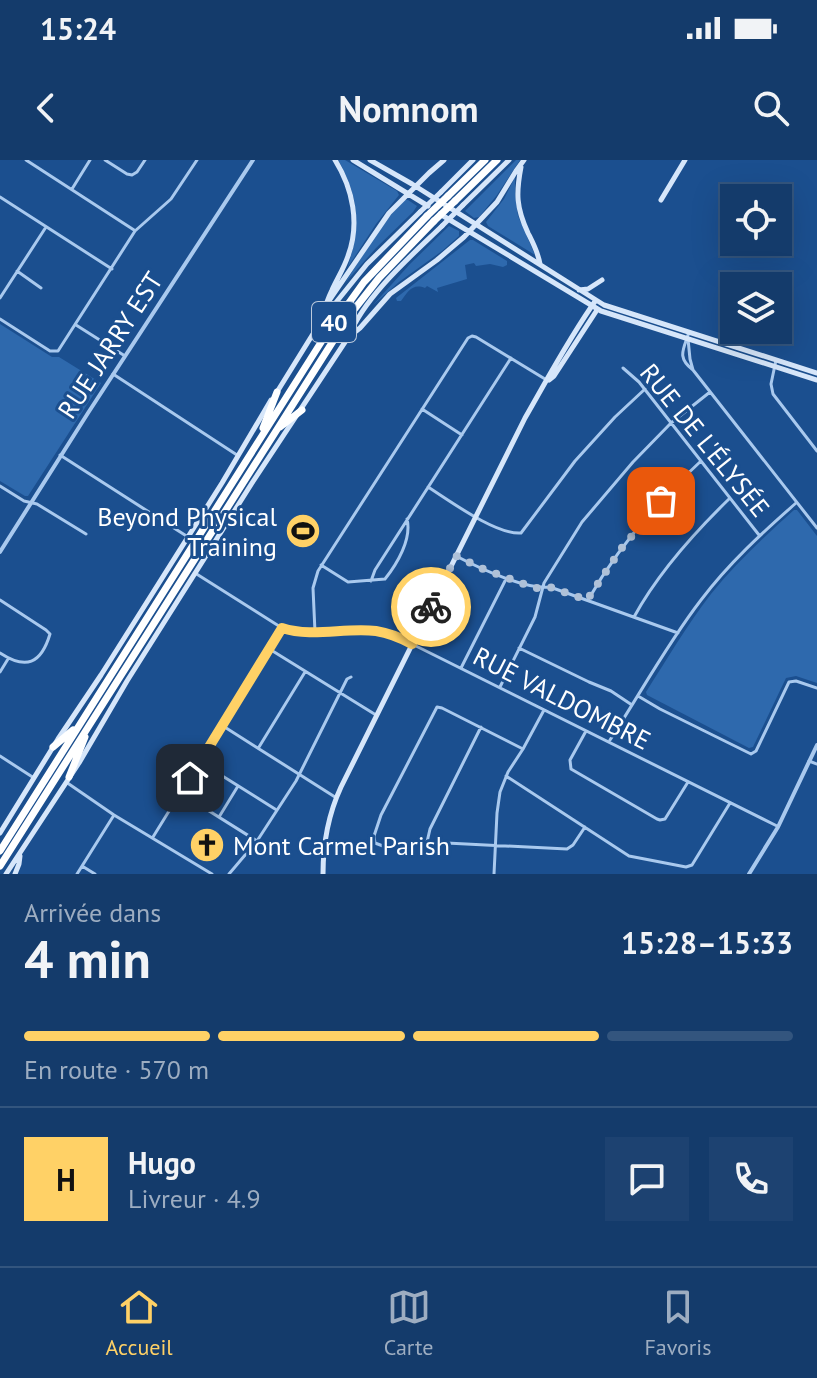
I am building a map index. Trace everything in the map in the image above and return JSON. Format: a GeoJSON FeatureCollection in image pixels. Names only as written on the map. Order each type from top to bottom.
{"type":"FeatureCollection","features":[{"type":"Feature","properties":{"kind":"highway","name":"40"},"geometry":{"type":"LineString","coordinates":[[0,851],[349,316],[485,160]]}},
{"type":"Feature","properties":{"kind":"highway","name":"40"},"geometry":{"type":"LineString","coordinates":[[452,198],[497,160]]}},
{"type":"Feature","properties":{"kind":"highway","name":"40"},"geometry":{"type":"LineString","coordinates":[[0,866],[258,441],[341,312],[382,262],[431,219]]}},
{"type":"Feature","properties":{"kind":"highway"},"geometry":{"type":"LineString","coordinates":[[258,441],[277,392]]}},
{"type":"Feature","properties":{"kind":"highway"},"geometry":{"type":"LineString","coordinates":[[273,434],[302,410]]}},
{"type":"Feature","properties":{"kind":"highway"},"geometry":{"type":"LineString","coordinates":[[53,747],[86,722]]}},
{"type":"Feature","properties":{"kind":"highway"},"geometry":{"type":"LineString","coordinates":[[68,779],[86,722]]}},
{"type":"Feature","properties":{"kind":"main road"},"geometry":{"type":"LineString","coordinates":[[321,321],[346,263],[354,230],[351,195],[335,160]]}},
{"type":"Feature","properties":{"kind":"main road"},"geometry":{"type":"LineString","coordinates":[[353,160],[596,305],[775,363],[817,380]]}},
{"type":"Feature","properties":{"kind":"main road"},"geometry":{"type":"LineString","coordinates":[[370,160],[540,265],[596,305]]}},
{"type":"Feature","properties":{"kind":"main road"},"geometry":{"type":"LineString","coordinates":[[326,305],[378,227],[408,193],[444,160]]}},
{"type":"Feature","properties":{"kind":"main road"},"geometry":{"type":"LineString","coordinates":[[452,198],[473,160]]}},
{"type":"Feature","properties":{"kind":"main road"},"geometry":{"type":"LineString","coordinates":[[0,833],[321,321],[367,264],[431,219],[452,198],[509,160]]}},
{"type":"Feature","properties":{"kind":"main road"},"geometry":{"type":"LineString","coordinates":[[661,200],[685,160]]}},
{"type":"Feature","properties":{"kind":"main road"},"geometry":{"type":"LineString","coordinates":[[349,336],[390,294],[469,232],[497,202],[523,163]]}},
{"type":"Feature","properties":{"kind":"main road"},"geometry":{"type":"LineString","coordinates":[[523,163],[517,189],[519,209],[539,254],[540,265]]}},
{"type":"Feature","properties":{"kind":"main road"},"geometry":{"type":"LineString","coordinates":[[6,874],[354,324],[400,268],[431,219]]}},
{"type":"Feature","properties":{"kind":"main road"},"geometry":{"type":"LineString","coordinates":[[578,290],[588,289],[602,280]]}},
{"type":"Feature","properties":{"kind":"main road"},"geometry":{"type":"LineString","coordinates":[[323,874],[326,834],[336,797],[525,418],[596,305]]}},
{"type":"Feature","properties":{"kind":"main road"},"geometry":{"type":"LineString","coordinates":[[775,363],[817,373]]}},
{"type":"Feature","properties":{"kind":"main road"},"geometry":{"type":"LineString","coordinates":[[15,874],[20,853]]}},
{"type":"Feature","properties":{"kind":"street"},"geometry":{"type":"LineString","coordinates":[[26,160],[135,231]]}},
{"type":"Feature","properties":{"kind":"street"},"geometry":{"type":"LineString","coordinates":[[35,165],[38,160]]}},
{"type":"Feature","properties":{"kind":"street"},"geometry":{"type":"LineString","coordinates":[[72,189],[90,160]]}},
{"type":"Feature","properties":{"kind":"street"},"geometry":{"type":"LineString","coordinates":[[105,160],[132,175],[145,160]]}},
{"type":"Feature","properties":{"kind":"street"},"geometry":{"type":"LineString","coordinates":[[0,319],[55,352],[60,349],[135,231],[171,199],[197,160]]}},
{"type":"Feature","properties":{"kind":"street","name":"RUE JARRY EST"},"geometry":{"type":"LineString","coordinates":[[0,552],[3,542],[253,160]]}},
{"type":"Feature","properties":{"kind":"street"},"geometry":{"type":"LineString","coordinates":[[0,197],[112,269]]}},
{"type":"Feature","properties":{"kind":"street"},"geometry":{"type":"LineString","coordinates":[[0,298],[46,226]]}},
{"type":"Feature","properties":{"kind":"street"},"geometry":{"type":"LineString","coordinates":[[17,271],[41,288]]}},
{"type":"Feature","properties":{"kind":"street"},"geometry":{"type":"LineString","coordinates":[[76,325],[125,356]]}},
{"type":"Feature","properties":{"kind":"street"},"geometry":{"type":"LineString","coordinates":[[688,335],[683,345],[685,362],[817,528]]}},
{"type":"Feature","properties":{"kind":"street"},"geometry":{"type":"LineString","coordinates":[[315,632],[313,583],[321,565],[470,336],[548,381]]}},
{"type":"Feature","properties":{"kind":"street"},"geometry":{"type":"LineString","coordinates":[[371,581],[407,519],[511,358]]}},
{"type":"Feature","properties":{"kind":"street"},"geometry":{"type":"LineString","coordinates":[[775,363],[771,384],[773,394],[817,451]]}},
{"type":"Feature","properties":{"kind":"street","name":"RUE DE L'ÉLYSÉE"},"geometry":{"type":"LineString","coordinates":[[623,368],[645,389],[759,535]]}},
{"type":"Feature","properties":{"kind":"street"},"geometry":{"type":"LineString","coordinates":[[113,374],[239,456]]}},
{"type":"Feature","properties":{"kind":"street"},"geometry":{"type":"LineString","coordinates":[[428,487],[476,517],[519,534],[575,461],[645,389]]}},
{"type":"Feature","properties":{"kind":"street"},"geometry":{"type":"LineString","coordinates":[[499,687],[535,617],[542,588],[589,514],[620,476],[671,423],[710,392]]}},
{"type":"Feature","properties":{"kind":"street"},"geometry":{"type":"LineString","coordinates":[[422,409],[462,435]]}},
{"type":"Feature","properties":{"kind":"street"},"geometry":{"type":"LineString","coordinates":[[60,455],[188,537]]}},
{"type":"Feature","properties":{"kind":"street"},"geometry":{"type":"LineString","coordinates":[[587,600],[635,531],[701,461]]}},
{"type":"Feature","properties":{"kind":"street"},"geometry":{"type":"LineString","coordinates":[[0,486],[86,534]]}},
{"type":"Feature","properties":{"kind":"street"},"geometry":{"type":"LineString","coordinates":[[634,617],[683,548],[730,498]]}},
{"type":"Feature","properties":{"kind":"street"},"geometry":{"type":"LineString","coordinates":[[609,742],[709,590],[759,535],[796,503]]}},
{"type":"Feature","properties":{"kind":"street"},"geometry":{"type":"LineString","coordinates":[[321,565],[348,582],[385,579],[408,536],[407,519]]}},
{"type":"Feature","properties":{"kind":"street"},"geometry":{"type":"LineString","coordinates":[[456,556],[483,569],[542,588],[550,587],[678,633]]}},
{"type":"Feature","properties":{"kind":"street","name":"RUE VALDOMBRE"},"geometry":{"type":"LineString","coordinates":[[195,573],[282,628],[297,632],[376,631],[392,635],[778,827]]}},
{"type":"Feature","properties":{"kind":"street"},"geometry":{"type":"LineString","coordinates":[[461,668],[507,577]]}},
{"type":"Feature","properties":{"kind":"street"},"geometry":{"type":"LineString","coordinates":[[0,600],[46,630],[50,637],[37,658],[28,663],[8,659],[0,653]]}},
{"type":"Feature","properties":{"kind":"street"},"geometry":{"type":"LineString","coordinates":[[153,837],[282,628]]}},
{"type":"Feature","properties":{"kind":"street"},"geometry":{"type":"LineString","coordinates":[[519,648],[611,691],[632,705]]}},
{"type":"Feature","properties":{"kind":"street"},"geometry":{"type":"LineString","coordinates":[[270,649],[376,715]]}},
{"type":"Feature","properties":{"kind":"street"},"geometry":{"type":"LineString","coordinates":[[0,672],[8,659]]}},
{"type":"Feature","properties":{"kind":"street"},"geometry":{"type":"LineString","coordinates":[[258,749],[305,672]]}},
{"type":"Feature","properties":{"kind":"street"},"geometry":{"type":"LineString","coordinates":[[229,874],[257,841],[299,775],[347,679],[351,677]]}},
{"type":"Feature","properties":{"kind":"street"},"geometry":{"type":"LineString","coordinates":[[638,696],[751,754],[756,751],[789,682],[796,681],[817,688]]}},
{"type":"Feature","properties":{"kind":"street"},"geometry":{"type":"LineString","coordinates":[[523,749],[437,707],[381,815],[374,836],[375,843],[383,846],[427,842],[570,849],[585,827]]}},
{"type":"Feature","properties":{"kind":"street"},"geometry":{"type":"LineString","coordinates":[[494,874],[498,800],[506,776],[544,710]]}},
{"type":"Feature","properties":{"kind":"street"},"geometry":{"type":"LineString","coordinates":[[223,726],[336,797]]}},
{"type":"Feature","properties":{"kind":"street"},"geometry":{"type":"LineString","coordinates":[[427,842],[430,829],[481,727]]}},
{"type":"Feature","properties":{"kind":"street"},"geometry":{"type":"LineString","coordinates":[[586,731],[570,760],[571,769],[657,819],[667,817],[688,782]]}},
{"type":"Feature","properties":{"kind":"street"},"geometry":{"type":"LineString","coordinates":[[749,874],[778,827],[817,745]]}},
{"type":"Feature","properties":{"kind":"street"},"geometry":{"type":"LineString","coordinates":[[0,756],[34,778]]}},
{"type":"Feature","properties":{"kind":"street"},"geometry":{"type":"LineString","coordinates":[[809,761],[817,764]]}},
{"type":"Feature","properties":{"kind":"street"},"geometry":{"type":"LineString","coordinates":[[200,762],[276,810]]}},
{"type":"Feature","properties":{"kind":"street"},"geometry":{"type":"LineString","coordinates":[[506,776],[629,856],[688,867],[730,803]]}},
{"type":"Feature","properties":{"kind":"street"},"geometry":{"type":"LineString","coordinates":[[68,779],[114,815],[212,874]]}},
{"type":"Feature","properties":{"kind":"street"},"geometry":{"type":"LineString","coordinates":[[219,817],[238,786]]}},
{"type":"Feature","properties":{"kind":"street"},"geometry":{"type":"LineString","coordinates":[[181,793],[257,841]]}},
{"type":"Feature","properties":{"kind":"street"},"geometry":{"type":"LineString","coordinates":[[77,874],[114,815]]}},
{"type":"Feature","properties":{"kind":"street"},"geometry":{"type":"LineString","coordinates":[[82,866],[95,874]]}},
{"type":"Feature","properties":{"kind":"shaded area"},"geometry":{"type":"Polygon","coordinates":[[[338,160],[345,160],[399,195],[348,267],[356,216],[351,187],[338,160]]]}},
{"type":"Feature","properties":{"kind":"shaded area"},"geometry":{"type":"Polygon","coordinates":[[[516,160],[520,160],[479,217],[474,218],[465,211],[516,160]]]}},
{"type":"Feature","properties":{"kind":"shaded area"},"geometry":{"type":"Polygon","coordinates":[[[515,177],[518,216],[535,255],[486,222],[504,199],[515,177]]]}},
{"type":"Feature","properties":{"kind":"shaded area"},"geometry":{"type":"Polygon","coordinates":[[[404,200],[417,206],[345,283],[381,226],[404,200]]]}},
{"type":"Feature","properties":{"kind":"shaded area"},"geometry":{"type":"Polygon","coordinates":[[[449,226],[459,231],[459,236],[373,305],[410,264],[449,226]]]}},
{"type":"Feature","properties":{"kind":"shaded area"},"geometry":{"type":"Polygon","coordinates":[[[470,240],[507,261],[507,265],[465,265],[467,279],[437,288],[438,292],[427,286],[414,287],[401,301],[397,301],[396,298],[470,240]]]}},
{"type":"Feature","properties":{"kind":"shaded area"},"geometry":{"type":"Polygon","coordinates":[[[0,324],[101,383],[28,496],[0,481],[0,324]]]}},
{"type":"Feature","properties":{"kind":"shaded area"},"geometry":{"type":"Polygon","coordinates":[[[794,510],[817,536],[817,683],[796,676],[786,678],[753,747],[749,748],[646,692],[711,594],[730,571],[794,510]]]}},
{"type":"Feature","properties":{"kind":"way so far"},"geometry":{"type":"LineString","coordinates":[[431,607],[456,556],[535,588],[550,587],[587,600],[621,549],[661,501]]}},
{"type":"Feature","properties":{"kind":"place","name":"Beyond Physical Training"},"geometry":{"type":"Point","coordinates":[303,531]}},
{"type":"Feature","properties":{"kind":"place","name":"Mont Carmel Parish"},"geometry":{"type":"Point","coordinates":[207,845]}},
{"type":"Feature","properties":{"kind":"route"},"geometry":{"type":"LineString","coordinates":[[190,778],[282,628],[303,633],[376,631],[412,644],[431,607]]}}]}
